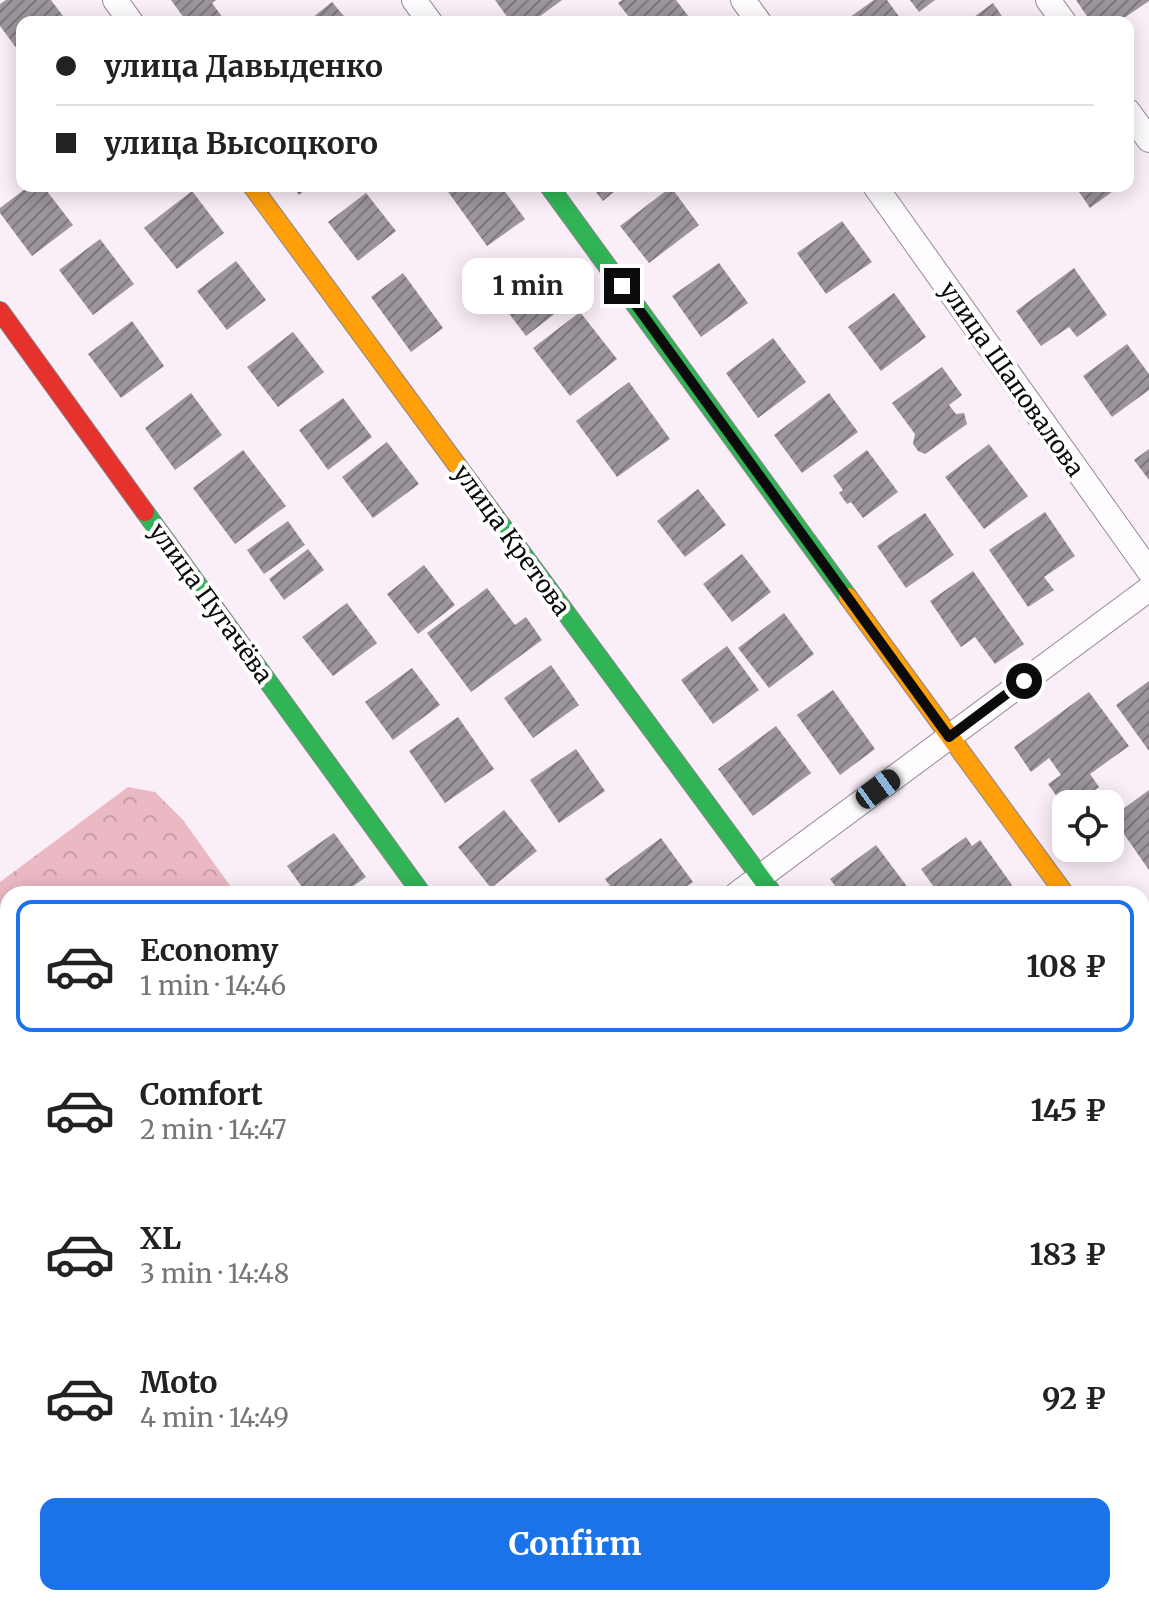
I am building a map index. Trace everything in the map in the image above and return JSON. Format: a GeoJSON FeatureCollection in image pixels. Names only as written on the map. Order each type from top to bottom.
{"type":"FeatureCollection","features":[{"type":"Feature","properties":{"kind":"street"},"geometry":{"type":"LineString","coordinates":[[1134,119],[1149,140]]}},
{"type":"Feature","properties":{"kind":"street","name":"улица Кретова"},"geometry":{"type":"LineString","coordinates":[[256,192],[767,885]]}},
{"type":"Feature","properties":{"kind":"street"},"geometry":{"type":"LineString","coordinates":[[553,192],[1059,886]]}},
{"type":"Feature","properties":{"kind":"street","name":"улица Шаповалова"},"geometry":{"type":"LineString","coordinates":[[879,192],[1149,571]]}},
{"type":"Feature","properties":{"kind":"street","name":"улица Пугачёва"},"geometry":{"type":"LineString","coordinates":[[0,311],[416,886]]}},
{"type":"Feature","properties":{"kind":"street"},"geometry":{"type":"LineString","coordinates":[[767,885],[949,737],[1149,589]]}},
{"type":"Feature","properties":{"kind":"green space"},"geometry":{"type":"Polygon","coordinates":[[[128,787],[155,792],[183,820],[230,886],[0,886],[0,882],[128,787]]]}},
{"type":"Feature","properties":{"kind":"building"},"geometry":{"type":"Polygon","coordinates":[[[6,0],[51,0],[63,16],[16,16],[16,48],[0,26],[0,4],[6,0]]]}},
{"type":"Feature","properties":{"kind":"building"},"geometry":{"type":"Polygon","coordinates":[[[171,0],[216,0],[212,3],[222,16],[183,16],[171,0]]]}},
{"type":"Feature","properties":{"kind":"building"},"geometry":{"type":"Polygon","coordinates":[[[495,0],[562,0],[540,16],[507,16],[495,0]]]}},
{"type":"Feature","properties":{"kind":"building"},"geometry":{"type":"Polygon","coordinates":[[[622,0],[676,0],[688,16],[628,16],[618,3],[622,0]]]}},
{"type":"Feature","properties":{"kind":"building"},"geometry":{"type":"Polygon","coordinates":[[[874,0],[887,0],[899,16],[851,16],[874,0]]]}},
{"type":"Feature","properties":{"kind":"building"},"geometry":{"type":"Polygon","coordinates":[[[910,0],[935,0],[919,12],[910,0]]]}},
{"type":"Feature","properties":{"kind":"building"},"geometry":{"type":"Polygon","coordinates":[[[1076,0],[1149,0],[1127,16],[1087,16],[1076,0]]]}},
{"type":"Feature","properties":{"kind":"building"},"geometry":{"type":"Polygon","coordinates":[[[332,2],[344,16],[314,16],[332,2]]]}},
{"type":"Feature","properties":{"kind":"building"},"geometry":{"type":"Polygon","coordinates":[[[993,3],[1002,16],[975,16],[993,3]]]}},
{"type":"Feature","properties":{"kind":"building"},"geometry":{"type":"Polygon","coordinates":[[[21,192],[48,192],[73,225],[32,256],[0,213],[0,208],[21,192]]]}},
{"type":"Feature","properties":{"kind":"building"},"geometry":{"type":"Polygon","coordinates":[[[193,192],[224,233],[177,269],[144,228],[193,192]]]}},
{"type":"Feature","properties":{"kind":"building"},"geometry":{"type":"Polygon","coordinates":[[[448,192],[505,192],[525,219],[487,246],[448,192]]]}},
{"type":"Feature","properties":{"kind":"building"},"geometry":{"type":"Polygon","coordinates":[[[596,192],[614,192],[603,201],[596,192]]]}},
{"type":"Feature","properties":{"kind":"building"},"geometry":{"type":"Polygon","coordinates":[[[664,192],[675,192],[699,225],[649,263],[620,226],[664,192]]]}},
{"type":"Feature","properties":{"kind":"building"},"geometry":{"type":"Polygon","coordinates":[[[1079,192],[1112,192],[1090,208],[1079,192]]]}},
{"type":"Feature","properties":{"kind":"building"},"geometry":{"type":"Polygon","coordinates":[[[366,193],[396,231],[358,261],[328,222],[366,193]]]}},
{"type":"Feature","properties":{"kind":"building"},"geometry":{"type":"Polygon","coordinates":[[[842,221],[872,262],[826,294],[797,253],[842,221]]]}},
{"type":"Feature","properties":{"kind":"building"},"geometry":{"type":"Polygon","coordinates":[[[100,239],[134,284],[93,315],[59,270],[100,239]]]}},
{"type":"Feature","properties":{"kind":"building"},"geometry":{"type":"Polygon","coordinates":[[[236,261],[266,300],[227,330],[197,291],[236,261]]]}},
{"type":"Feature","properties":{"kind":"building"},"geometry":{"type":"Polygon","coordinates":[[[539,261],[570,302],[526,336],[495,295],[539,261]]]}},
{"type":"Feature","properties":{"kind":"building"},"geometry":{"type":"Polygon","coordinates":[[[719,263],[748,303],[701,337],[672,296],[719,263]]]}},
{"type":"Feature","properties":{"kind":"building"},"geometry":{"type":"Polygon","coordinates":[[[1074,268],[1107,315],[1077,337],[1069,327],[1041,346],[1016,311],[1074,268]]]}},
{"type":"Feature","properties":{"kind":"building"},"geometry":{"type":"Polygon","coordinates":[[[403,273],[443,328],[411,352],[371,297],[403,273]]]}},
{"type":"Feature","properties":{"kind":"building"},"geometry":{"type":"Polygon","coordinates":[[[894,293],[926,337],[881,371],[848,327],[894,293]]]}},
{"type":"Feature","properties":{"kind":"building"},"geometry":{"type":"Polygon","coordinates":[[[580,312],[617,359],[570,396],[533,348],[580,312]]]}},
{"type":"Feature","properties":{"kind":"building"},"geometry":{"type":"Polygon","coordinates":[[[132,321],[164,366],[121,398],[88,354],[132,321]]]}},
{"type":"Feature","properties":{"kind":"building"},"geometry":{"type":"Polygon","coordinates":[[[293,332],[324,372],[278,407],[247,367],[293,332]]]}},
{"type":"Feature","properties":{"kind":"building"},"geometry":{"type":"Polygon","coordinates":[[[773,338],[806,382],[758,418],[726,373],[773,338]]]}},
{"type":"Feature","properties":{"kind":"building"},"geometry":{"type":"Polygon","coordinates":[[[1127,344],[1149,374],[1149,390],[1112,417],[1083,376],[1127,344]]]}},
{"type":"Feature","properties":{"kind":"building"},"geometry":{"type":"Polygon","coordinates":[[[942,367],[962,395],[949,405],[956,414],[964,413],[967,424],[925,454],[913,444],[915,434],[892,403],[942,367]]]}},
{"type":"Feature","properties":{"kind":"building"},"geometry":{"type":"Polygon","coordinates":[[[629,382],[670,439],[617,477],[576,421],[629,382]]]}},
{"type":"Feature","properties":{"kind":"building"},"geometry":{"type":"Polygon","coordinates":[[[191,393],[222,435],[175,470],[145,428],[191,393]]]}},
{"type":"Feature","properties":{"kind":"building"},"geometry":{"type":"Polygon","coordinates":[[[829,393],[858,432],[802,473],[774,435],[829,393]]]}},
{"type":"Feature","properties":{"kind":"building"},"geometry":{"type":"Polygon","coordinates":[[[343,398],[372,437],[328,470],[299,430],[343,398]]]}},
{"type":"Feature","properties":{"kind":"building"},"geometry":{"type":"Polygon","coordinates":[[[387,442],[419,484],[373,518],[342,477],[387,442]]]}},
{"type":"Feature","properties":{"kind":"building"},"geometry":{"type":"Polygon","coordinates":[[[989,444],[1028,496],[984,529],[945,477],[989,444]]]}},
{"type":"Feature","properties":{"kind":"building"},"geometry":{"type":"Polygon","coordinates":[[[1149,449],[1149,480],[1134,460],[1149,449]]]}},
{"type":"Feature","properties":{"kind":"building"},"geometry":{"type":"Polygon","coordinates":[[[243,450],[286,506],[235,544],[193,488],[243,450]]]}},
{"type":"Feature","properties":{"kind":"building"},"geometry":{"type":"Polygon","coordinates":[[[867,450],[898,492],[863,518],[851,502],[847,504],[839,493],[843,490],[833,476],[867,450]]]}},
{"type":"Feature","properties":{"kind":"building"},"geometry":{"type":"Polygon","coordinates":[[[698,489],[726,525],[685,557],[657,521],[698,489]]]}},
{"type":"Feature","properties":{"kind":"building"},"geometry":{"type":"Polygon","coordinates":[[[1045,512],[1075,556],[1044,577],[1054,590],[1028,607],[989,550],[1045,512]]]}},
{"type":"Feature","properties":{"kind":"building"},"geometry":{"type":"Polygon","coordinates":[[[925,513],[954,555],[906,588],[877,546],[925,513]]]}},
{"type":"Feature","properties":{"kind":"building"},"geometry":{"type":"Polygon","coordinates":[[[288,521],[305,545],[264,574],[247,550],[288,521]]]}},
{"type":"Feature","properties":{"kind":"building"},"geometry":{"type":"Polygon","coordinates":[[[308,549],[324,570],[284,600],[269,579],[308,549]]]}},
{"type":"Feature","properties":{"kind":"building"},"geometry":{"type":"Polygon","coordinates":[[[742,554],[771,592],[732,622],[703,584],[742,554]]]}},
{"type":"Feature","properties":{"kind":"building"},"geometry":{"type":"Polygon","coordinates":[[[424,565],[455,605],[418,634],[387,594],[424,565]]]}},
{"type":"Feature","properties":{"kind":"building"},"geometry":{"type":"Polygon","coordinates":[[[973,571],[1024,644],[995,664],[975,637],[961,647],[930,601],[973,571]]]}},
{"type":"Feature","properties":{"kind":"building"},"geometry":{"type":"Polygon","coordinates":[[[487,588],[515,625],[526,617],[542,640],[471,692],[427,633],[487,588]]]}},
{"type":"Feature","properties":{"kind":"building"},"geometry":{"type":"Polygon","coordinates":[[[347,603],[377,643],[333,676],[302,637],[347,603]]]}},
{"type":"Feature","properties":{"kind":"building"},"geometry":{"type":"Polygon","coordinates":[[[784,613],[814,654],[769,688],[738,648],[784,613]]]}},
{"type":"Feature","properties":{"kind":"building"},"geometry":{"type":"Polygon","coordinates":[[[727,646],[759,690],[713,724],[681,680],[727,646]]]}},
{"type":"Feature","properties":{"kind":"building"},"geometry":{"type":"Polygon","coordinates":[[[551,665],[579,705],[533,738],[504,698],[551,665]]]}},
{"type":"Feature","properties":{"kind":"building"},"geometry":{"type":"Polygon","coordinates":[[[412,668],[440,705],[393,740],[365,702],[412,668]]]}},
{"type":"Feature","properties":{"kind":"building"},"geometry":{"type":"Polygon","coordinates":[[[1149,681],[1149,751],[1116,705],[1149,681]]]}},
{"type":"Feature","properties":{"kind":"building"},"geometry":{"type":"Polygon","coordinates":[[[833,690],[875,749],[840,775],[797,715],[833,690]]]}},
{"type":"Feature","properties":{"kind":"building"},"geometry":{"type":"Polygon","coordinates":[[[1089,692],[1129,746],[1090,774],[1099,787],[1095,790],[1052,790],[1048,784],[1061,775],[1049,758],[1031,772],[1014,747],[1089,692]]]}},
{"type":"Feature","properties":{"kind":"building"},"geometry":{"type":"Polygon","coordinates":[[[458,717],[494,769],[445,803],[409,751],[458,717]]]}},
{"type":"Feature","properties":{"kind":"building"},"geometry":{"type":"Polygon","coordinates":[[[776,726],[811,773],[753,816],[718,769],[776,726]]]}},
{"type":"Feature","properties":{"kind":"building"},"geometry":{"type":"Polygon","coordinates":[[[576,749],[605,791],[559,823],[530,780],[576,749]]]}},
{"type":"Feature","properties":{"kind":"building"},"geometry":{"type":"Polygon","coordinates":[[[1149,790],[1149,870],[1124,834],[1124,808],[1149,790]]]}},
{"type":"Feature","properties":{"kind":"building"},"geometry":{"type":"Polygon","coordinates":[[[504,810],[537,851],[493,886],[489,886],[458,847],[504,810]]]}},
{"type":"Feature","properties":{"kind":"building"},"geometry":{"type":"Polygon","coordinates":[[[334,833],[366,877],[353,886],[301,886],[287,866],[334,833]]]}},
{"type":"Feature","properties":{"kind":"building"},"geometry":{"type":"Polygon","coordinates":[[[966,837],[972,846],[980,840],[1012,885],[933,886],[921,869],[966,837]]]}},
{"type":"Feature","properties":{"kind":"building"},"geometry":{"type":"Polygon","coordinates":[[[661,838],[693,882],[687,886],[610,886],[605,879],[661,838]]]}},
{"type":"Feature","properties":{"kind":"building"},"geometry":{"type":"Polygon","coordinates":[[[876,845],[907,886],[835,886],[830,879],[876,845]]]}},
{"type":"Feature","properties":{"kind":"traffic: fast"},"geometry":{"type":"LineString","coordinates":[[553,192],[848,597]]}},
{"type":"Feature","properties":{"kind":"traffic: fast"},"geometry":{"type":"LineString","coordinates":[[471,484],[767,886]]}},
{"type":"Feature","properties":{"kind":"traffic: fast"},"geometry":{"type":"LineString","coordinates":[[145,512],[416,886]]}},
{"type":"Feature","properties":{"kind":"traffic: slow"},"geometry":{"type":"LineString","coordinates":[[256,192],[471,484]]}},
{"type":"Feature","properties":{"kind":"traffic: slow"},"geometry":{"type":"LineString","coordinates":[[848,597],[1059,886]]}},
{"type":"Feature","properties":{"kind":"traffic: jam"},"geometry":{"type":"LineString","coordinates":[[0,311],[145,512]]}},
{"type":"Feature","properties":{"kind":"route"},"geometry":{"type":"LineString","coordinates":[[622,286],[949,737],[1024,681]]}}]}
